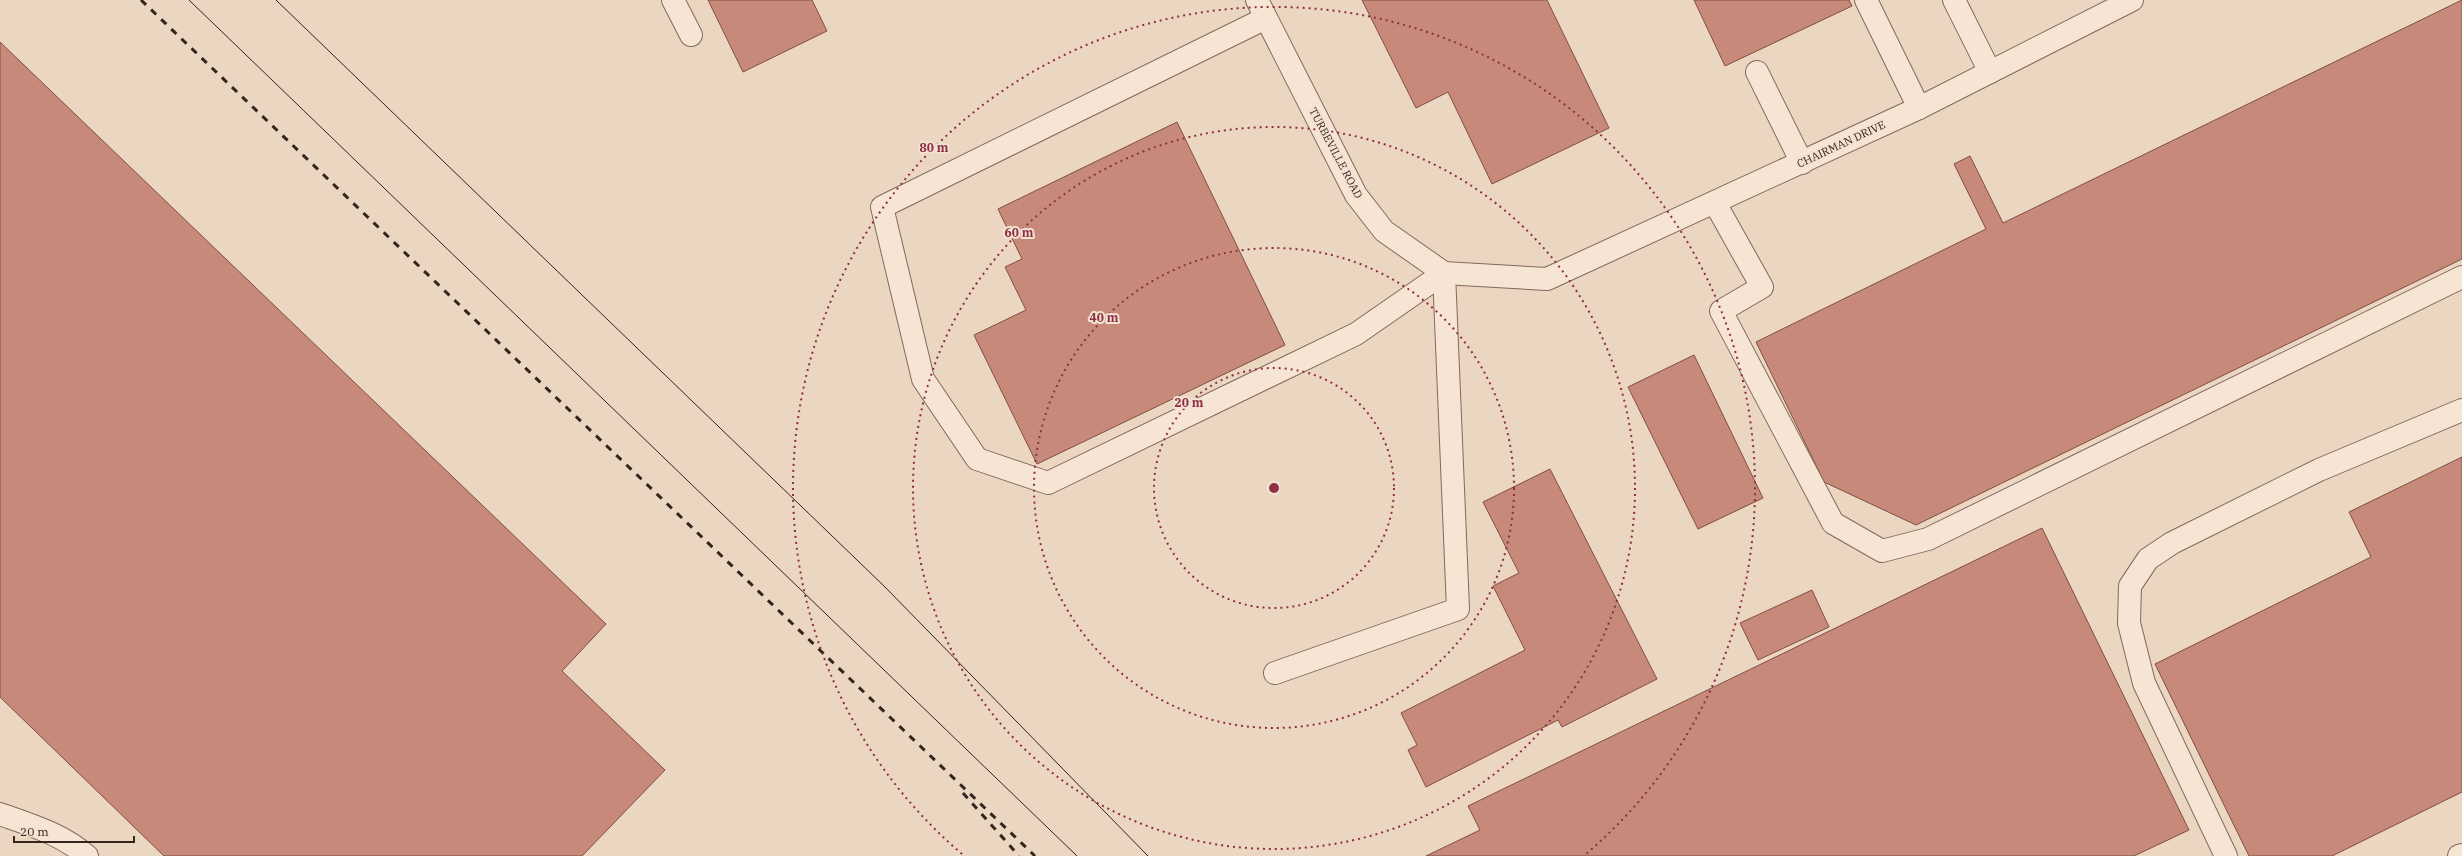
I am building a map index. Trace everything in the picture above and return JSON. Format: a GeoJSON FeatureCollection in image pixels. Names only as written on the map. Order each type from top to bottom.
{"type":"FeatureCollection","features":[{"type":"Feature","properties":{"kind":"street"},"geometry":{"type":"LineString","coordinates":[[673,0],[691,35]]}},
{"type":"Feature","properties":{"kind":"street"},"geometry":{"type":"LineString","coordinates":[[1866,0],[1919,108]]}},
{"type":"Feature","properties":{"kind":"street"},"geometry":{"type":"LineString","coordinates":[[1954,0],[1990,72]]}},
{"type":"Feature","properties":{"kind":"street","name":"CHAIRMAN DRIVE"},"geometry":{"type":"LineString","coordinates":[[1444,273],[1546,279],[1715,203],[1919,108],[2132,0]]}},
{"type":"Feature","properties":{"kind":"street"},"geometry":{"type":"LineString","coordinates":[[1261,9],[882,207],[923,379],[977,459],[1048,483],[1356,334],[1444,273]]}},
{"type":"Feature","properties":{"kind":"street","name":"TURBEVILLE ROAD"},"geometry":{"type":"LineString","coordinates":[[1261,9],[1356,195],[1384,231],[1444,273]]}},
{"type":"Feature","properties":{"kind":"street"},"geometry":{"type":"LineString","coordinates":[[1757,72],[1802,163]]}},
{"type":"Feature","properties":{"kind":"street"},"geometry":{"type":"LineString","coordinates":[[1715,203],[1762,287],[1721,311],[1833,523],[1882,551],[1928,539],[2462,278]]}},
{"type":"Feature","properties":{"kind":"street"},"geometry":{"type":"LineString","coordinates":[[1275,673],[1458,609],[1444,273]]}},
{"type":"Feature","properties":{"kind":"street"},"geometry":{"type":"LineString","coordinates":[[2226,856],[2144,683],[2128,622],[2130,586],[2148,559],[2172,543],[2319,470],[2462,410]]}},
{"type":"Feature","properties":{"kind":"street"},"geometry":{"type":"LineString","coordinates":[[0,814],[48,832],[76,846],[87,856]]}},
{"type":"Feature","properties":{"kind":"building"},"geometry":{"type":"Polygon","coordinates":[[[708,0],[812,0],[827,31],[743,72],[708,0]]]}},
{"type":"Feature","properties":{"kind":"building"},"geometry":{"type":"Polygon","coordinates":[[[1362,0],[1547,0],[1609,128],[1492,184],[1448,92],[1416,108],[1362,0]]]}},
{"type":"Feature","properties":{"kind":"building"},"geometry":{"type":"Polygon","coordinates":[[[1694,0],[1849,0],[1852,6],[1725,66],[1694,0]]]}},
{"type":"Feature","properties":{"kind":"building"},"geometry":{"type":"Polygon","coordinates":[[[2462,0],[2462,259],[1916,525],[1824,482],[1756,342],[1986,229],[1954,164],[1970,156],[2003,223],[2462,0]]]}},
{"type":"Feature","properties":{"kind":"building"},"geometry":{"type":"Polygon","coordinates":[[[0,42],[606,624],[562,671],[665,770],[582,856],[164,856],[0,697],[0,42]]]}},
{"type":"Feature","properties":{"kind":"building"},"geometry":{"type":"Polygon","coordinates":[[[1177,122],[1285,345],[1037,464],[974,335],[1026,310],[1005,267],[1022,259],[998,209],[1177,122]]]}},
{"type":"Feature","properties":{"kind":"building"},"geometry":{"type":"Polygon","coordinates":[[[1694,355],[1763,498],[1698,529],[1628,387],[1694,355]]]}},
{"type":"Feature","properties":{"kind":"building"},"geometry":{"type":"Polygon","coordinates":[[[2462,457],[2462,792],[2332,856],[2249,856],[2155,664],[2371,557],[2349,512],[2462,457]]]}},
{"type":"Feature","properties":{"kind":"building"},"geometry":{"type":"Polygon","coordinates":[[[1550,469],[1657,679],[1562,727],[1558,720],[1426,787],[1408,750],[1417,745],[1401,713],[1525,650],[1493,586],[1519,573],[1483,502],[1550,469]]]}},
{"type":"Feature","properties":{"kind":"building"},"geometry":{"type":"Polygon","coordinates":[[[2042,528],[2189,830],[2134,856],[1426,856],[1480,830],[1468,806],[2042,528]]]}},
{"type":"Feature","properties":{"kind":"building"},"geometry":{"type":"Polygon","coordinates":[[[1812,590],[1829,627],[1758,660],[1740,623],[1812,590]]]}},
{"type":"Feature","properties":{"kind":"tram line"},"geometry":{"type":"LineString","coordinates":[[189,0],[1077,856]]}},
{"type":"Feature","properties":{"kind":"tram line"},"geometry":{"type":"LineString","coordinates":[[276,0],[885,587],[1148,856]]}},
{"type":"Feature","properties":{"kind":"railway"},"geometry":{"type":"LineString","coordinates":[[141,0],[1035,856]]}},
{"type":"Feature","properties":{"kind":"railway"},"geometry":{"type":"LineString","coordinates":[[963,793],[1019,856]]}}]}
